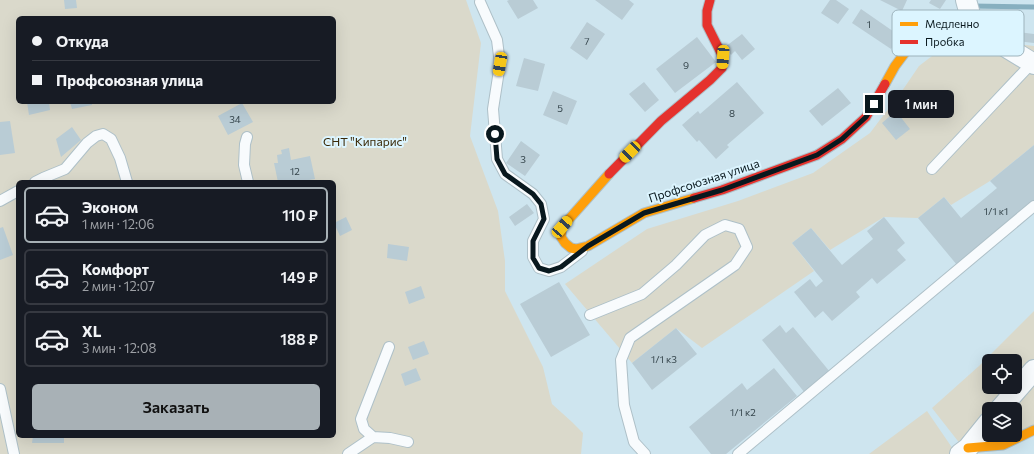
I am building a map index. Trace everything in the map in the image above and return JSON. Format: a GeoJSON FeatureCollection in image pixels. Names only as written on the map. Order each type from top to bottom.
{"type":"FeatureCollection","features":[{"type":"Feature","properties":{"kind":"street","name":"Профсоюзная улица"},"geometry":{"type":"LineString","coordinates":[[710,0],[707,11],[707,25],[723,57],[722,68],[661,121],[600,183],[562,227],[560,237],[571,248],[576,250],[588,246],[644,213],[722,190],[817,155],[842,139],[866,117],[895,66],[902,56]]}},
{"type":"Feature","properties":{"kind":"street"},"geometry":{"type":"LineString","coordinates":[[1021,56],[1033,63]]}},
{"type":"Feature","properties":{"kind":"street"},"geometry":{"type":"LineString","coordinates":[[1006,402],[1034,370]]}},
{"type":"Feature","properties":{"kind":"street"},"geometry":{"type":"LineString","coordinates":[[964,451],[982,430]]}},
{"type":"Feature","properties":{"kind":"street"},"geometry":{"type":"LineString","coordinates":[[964,451],[1003,445],[1034,431]]}},
{"type":"Feature","properties":{"kind":"lane"},"geometry":{"type":"LineString","coordinates":[[480,2],[497,40],[500,64],[492,109],[497,159],[505,174],[533,194],[541,204],[544,219],[533,241],[533,258],[539,268],[549,271],[561,267],[588,246]]}},
{"type":"Feature","properties":{"kind":"lane"},"geometry":{"type":"LineString","coordinates":[[932,170],[1033,63]]}},
{"type":"Feature","properties":{"kind":"lane"},"geometry":{"type":"LineString","coordinates":[[38,180],[65,169],[87,143],[96,136],[103,134],[111,139],[120,158],[126,180]]}},
{"type":"Feature","properties":{"kind":"lane"},"geometry":{"type":"LineString","coordinates":[[247,137],[245,144],[244,165],[248,180]]}},
{"type":"Feature","properties":{"kind":"lane"},"geometry":{"type":"LineString","coordinates":[[0,201],[16,192]]}},
{"type":"Feature","properties":{"kind":"lane"},"geometry":{"type":"LineString","coordinates":[[738,454],[1034,206]]}},
{"type":"Feature","properties":{"kind":"lane"},"geometry":{"type":"LineString","coordinates":[[590,315],[642,294],[676,265],[705,235],[725,225],[739,229],[747,247],[735,265],[630,338],[621,360],[624,405],[634,442],[645,454]]}},
{"type":"Feature","properties":{"kind":"lane"},"geometry":{"type":"LineString","coordinates":[[373,437],[364,429],[361,419],[389,347]]}},
{"type":"Feature","properties":{"kind":"lane"},"geometry":{"type":"LineString","coordinates":[[0,389],[14,454]]}},
{"type":"Feature","properties":{"kind":"lane"},"geometry":{"type":"LineString","coordinates":[[348,454],[373,437],[390,438],[408,442]]}},
{"type":"Feature","properties":{"kind":"green space","name":"СНТ \"Кипарис\""},"geometry":{"type":"Polygon","coordinates":[[[0,0],[466,0],[481,43],[470,136],[498,211],[505,261],[505,291],[543,367],[552,404],[583,433],[581,454],[0,454],[0,0]]]}},
{"type":"Feature","properties":{"kind":"green space"},"geometry":{"type":"Polygon","coordinates":[[[1024,45],[1034,46],[1034,145],[990,181],[951,205],[944,197],[918,218],[884,217],[830,250],[811,228],[792,243],[814,271],[702,348],[676,328],[632,363],[565,284],[647,229],[738,201],[813,173],[870,133],[919,66],[932,56],[1024,56],[1024,45]]]}},
{"type":"Feature","properties":{"kind":"green space"},"geometry":{"type":"Polygon","coordinates":[[[1034,311],[1034,430],[1022,436],[1022,402],[982,402],[982,442],[1010,442],[1003,445],[968,448],[961,445],[932,408],[982,363],[982,394],[1022,394],[1022,354],[991,354],[1034,311]]]}},
{"type":"Feature","properties":{"kind":"green space"},"geometry":{"type":"Polygon","coordinates":[[[927,411],[953,449],[949,454],[869,454],[927,411]]]}},
{"type":"Feature","properties":{"kind":"building"},"geometry":{"type":"Polygon","coordinates":[[[64,0],[76,0],[77,8],[65,9],[64,0]]]}},
{"type":"Feature","properties":{"kind":"building"},"geometry":{"type":"Polygon","coordinates":[[[533,0],[538,8],[518,19],[507,1],[533,0]]]}},
{"type":"Feature","properties":{"kind":"building"},"geometry":{"type":"Polygon","coordinates":[[[595,0],[629,0],[634,4],[622,20],[595,0]]]}},
{"type":"Feature","properties":{"kind":"building"},"geometry":{"type":"Polygon","coordinates":[[[830,0],[836,0],[849,9],[838,24],[821,13],[830,0]]]}},
{"type":"Feature","properties":{"kind":"building"},"geometry":{"type":"Polygon","coordinates":[[[880,0],[907,0],[902,10],[880,0]]]}},
{"type":"Feature","properties":{"kind":"building"},"geometry":{"type":"Polygon","coordinates":[[[931,0],[946,0],[940,9],[929,3],[931,0]]]}},
{"type":"Feature","properties":{"kind":"building"},"geometry":{"type":"Polygon","coordinates":[[[861,9],[892,30],[892,48],[891,49],[852,23],[861,9]]]}},
{"type":"Feature","properties":{"kind":"building"},"geometry":{"type":"Polygon","coordinates":[[[587,22],[605,34],[587,60],[570,48],[587,22]]]}},
{"type":"Feature","properties":{"kind":"building"},"geometry":{"type":"Polygon","coordinates":[[[1024,33],[1034,34],[1034,43],[1024,42],[1024,33]]]}},
{"type":"Feature","properties":{"kind":"building"},"geometry":{"type":"Polygon","coordinates":[[[742,34],[755,49],[742,60],[735,51],[731,55],[725,47],[742,34]]]}},
{"type":"Feature","properties":{"kind":"building"},"geometry":{"type":"Polygon","coordinates":[[[697,37],[716,62],[675,93],[656,69],[697,37]]]}},
{"type":"Feature","properties":{"kind":"building"},"geometry":{"type":"Polygon","coordinates":[[[524,58],[545,64],[538,91],[516,86],[524,58]]]}},
{"type":"Feature","properties":{"kind":"building"},"geometry":{"type":"Polygon","coordinates":[[[644,82],[659,100],[645,112],[629,94],[644,82]]]}},
{"type":"Feature","properties":{"kind":"building"},"geometry":{"type":"Polygon","coordinates":[[[737,82],[764,113],[727,145],[729,147],[716,159],[699,140],[697,142],[682,125],[698,111],[700,114],[737,82]]]}},
{"type":"Feature","properties":{"kind":"building"},"geometry":{"type":"Polygon","coordinates":[[[838,88],[851,103],[822,126],[809,111],[838,88]]]}},
{"type":"Feature","properties":{"kind":"building"},"geometry":{"type":"Polygon","coordinates":[[[553,91],[577,101],[567,125],[543,115],[553,91]]]}},
{"type":"Feature","properties":{"kind":"building"},"geometry":{"type":"Polygon","coordinates":[[[27,104],[49,104],[50,110],[29,115],[27,104]]]}},
{"type":"Feature","properties":{"kind":"building"},"geometry":{"type":"Polygon","coordinates":[[[71,104],[92,104],[92,105],[72,109],[71,104]]]}},
{"type":"Feature","properties":{"kind":"building"},"geometry":{"type":"Polygon","coordinates":[[[243,104],[253,122],[228,135],[218,116],[243,104]]]}},
{"type":"Feature","properties":{"kind":"building"},"geometry":{"type":"Polygon","coordinates":[[[896,111],[910,129],[896,140],[882,123],[896,111]]]}},
{"type":"Feature","properties":{"kind":"building"},"geometry":{"type":"Polygon","coordinates":[[[10,121],[15,153],[0,155],[0,122],[10,121]]]}},
{"type":"Feature","properties":{"kind":"building"},"geometry":{"type":"Polygon","coordinates":[[[72,127],[81,140],[61,157],[56,139],[72,127]]]}},
{"type":"Feature","properties":{"kind":"building"},"geometry":{"type":"Polygon","coordinates":[[[521,141],[540,155],[525,176],[506,163],[521,141]]]}},
{"type":"Feature","properties":{"kind":"building"},"geometry":{"type":"Polygon","coordinates":[[[1034,145],[1034,202],[957,265],[918,218],[944,197],[961,218],[997,188],[990,181],[1034,145]]]}},
{"type":"Feature","properties":{"kind":"building"},"geometry":{"type":"Polygon","coordinates":[[[289,148],[291,160],[310,156],[315,179],[278,180],[274,163],[278,163],[277,155],[282,154],[281,150],[289,148]]]}},
{"type":"Feature","properties":{"kind":"building"},"geometry":{"type":"Polygon","coordinates":[[[527,204],[534,213],[515,226],[509,217],[527,204]]]}},
{"type":"Feature","properties":{"kind":"building"},"geometry":{"type":"Polygon","coordinates":[[[346,217],[352,230],[340,236],[336,227],[336,222],[346,217]]]}},
{"type":"Feature","properties":{"kind":"building"},"geometry":{"type":"Polygon","coordinates":[[[884,217],[905,243],[897,250],[906,260],[877,284],[872,278],[856,292],[860,297],[832,321],[823,311],[815,318],[794,292],[810,279],[816,287],[823,281],[792,243],[811,228],[842,265],[873,239],[867,231],[884,217]]]}},
{"type":"Feature","properties":{"kind":"building"},"geometry":{"type":"Polygon","coordinates":[[[3,227],[13,255],[0,260],[0,228],[3,227]]]}},
{"type":"Feature","properties":{"kind":"building"},"geometry":{"type":"Polygon","coordinates":[[[388,244],[409,247],[407,261],[387,258],[388,244]]]}},
{"type":"Feature","properties":{"kind":"building"},"geometry":{"type":"Polygon","coordinates":[[[559,282],[590,335],[551,357],[520,304],[559,282]]]}},
{"type":"Feature","properties":{"kind":"building"},"geometry":{"type":"Polygon","coordinates":[[[421,286],[425,298],[409,304],[405,292],[421,286]]]}},
{"type":"Feature","properties":{"kind":"building"},"geometry":{"type":"Polygon","coordinates":[[[780,325],[786,333],[793,327],[830,372],[805,393],[762,340],[780,325]]]}},
{"type":"Feature","properties":{"kind":"building"},"geometry":{"type":"Polygon","coordinates":[[[676,328],[697,354],[652,390],[632,363],[676,328]]]}},
{"type":"Feature","properties":{"kind":"building"},"geometry":{"type":"Polygon","coordinates":[[[424,341],[429,354],[413,360],[408,347],[424,341]]]}},
{"type":"Feature","properties":{"kind":"building"},"geometry":{"type":"Polygon","coordinates":[[[416,368],[421,380],[405,386],[401,374],[416,368]]]}},
{"type":"Feature","properties":{"kind":"building"},"geometry":{"type":"Polygon","coordinates":[[[774,368],[797,396],[726,454],[711,454],[689,427],[742,383],[747,390],[774,368]]]}},
{"type":"Feature","properties":{"kind":"building"},"geometry":{"type":"Polygon","coordinates":[[[33,438],[64,438],[64,443],[32,443],[33,438]]]}},
{"type":"Feature","properties":{"kind":"waterway"},"geometry":{"type":"LineString","coordinates":[[972,6],[1034,7]]}},
{"type":"Feature","properties":{"kind":"traffic: slow"},"geometry":{"type":"LineString","coordinates":[[885,84],[902,56]]}},
{"type":"Feature","properties":{"kind":"traffic: slow"},"geometry":{"type":"LineString","coordinates":[[609,174],[562,227],[561,237],[571,248],[576,249],[588,246],[644,213],[694,198]]}},
{"type":"Feature","properties":{"kind":"traffic: slow"},"geometry":{"type":"LineString","coordinates":[[968,448],[1003,445],[1034,430]]}},
{"type":"Feature","properties":{"kind":"traffic: jam"},"geometry":{"type":"LineString","coordinates":[[609,174],[661,121],[722,68],[723,57],[707,25],[707,11],[710,0]]}},
{"type":"Feature","properties":{"kind":"traffic: jam"},"geometry":{"type":"LineString","coordinates":[[694,198],[722,190],[817,155],[842,139],[866,117],[885,84]]}},
{"type":"Feature","properties":{"kind":"route"},"geometry":{"type":"LineString","coordinates":[[495,134],[497,159],[505,174],[533,194],[541,204],[544,219],[533,241],[533,258],[539,268],[549,271],[561,267],[588,246],[644,213],[722,190],[817,155],[842,139],[866,117],[874,104]]}}]}
